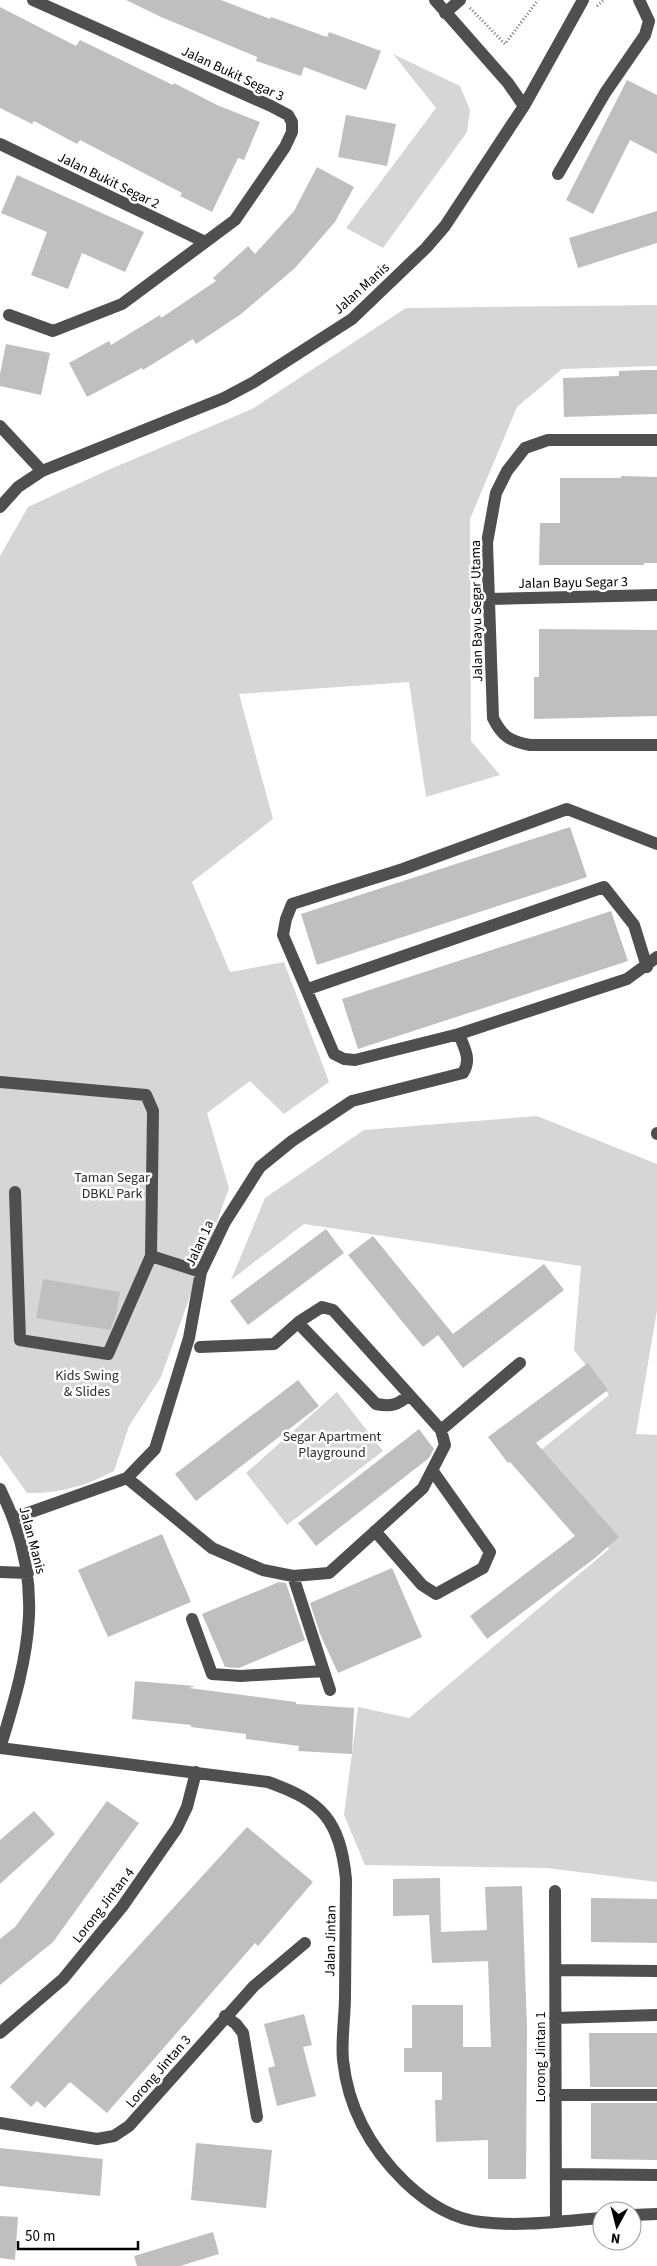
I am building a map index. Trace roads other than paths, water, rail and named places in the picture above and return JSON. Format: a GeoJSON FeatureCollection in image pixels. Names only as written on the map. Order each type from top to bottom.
{"type":"FeatureCollection","features":[{"type":"Feature","properties":{"kind":"street","name":"Jalan Bukit Segar 3"},"geometry":{"type":"LineString","coordinates":[[9,315],[52,331],[122,304],[235,220],[286,147],[292,132],[292,122],[288,116],[33,0]]}},
{"type":"Feature","properties":{"kind":"street"},"geometry":{"type":"LineString","coordinates":[[434,0],[508,83],[524,106]]}},
{"type":"Feature","properties":{"kind":"street","name":"Jalan Manis"},"geometry":{"type":"LineString","coordinates":[[0,507],[18,487],[42,471],[224,398],[254,382],[352,319],[426,248],[445,226],[524,106],[583,0]]}},
{"type":"Feature","properties":{"kind":"street"},"geometry":{"type":"LineString","coordinates":[[558,174],[605,93],[645,35],[649,21],[639,0]]}},
{"type":"Feature","properties":{"kind":"street"},"geometry":{"type":"LineString","coordinates":[[445,13],[464,3]]}},
{"type":"Feature","properties":{"kind":"street","name":"Jalan Bukit Segar 2"},"geometry":{"type":"LineString","coordinates":[[0,144],[205,242]]}},
{"type":"Feature","properties":{"kind":"street"},"geometry":{"type":"LineString","coordinates":[[0,426],[42,471]]}},
{"type":"Feature","properties":{"kind":"street","name":"Jalan Bayu Segar Utama"},"geometry":{"type":"LineString","coordinates":[[657,440],[548,440],[525,448],[507,471],[496,493],[487,543],[493,718],[500,732],[516,742],[530,745],[657,745]]}},
{"type":"Feature","properties":{"kind":"street","name":"Jalan Bayu Segar 3"},"geometry":{"type":"LineString","coordinates":[[490,599],[657,595]]}},
{"type":"Feature","properties":{"kind":"street"},"geometry":{"type":"LineString","coordinates":[[657,844],[566,809],[403,869],[292,904],[286,918],[283,935],[308,989],[334,1054],[344,1059],[355,1060],[458,1034],[627,979],[647,967],[657,957]]}},
{"type":"Feature","properties":{"kind":"street"},"geometry":{"type":"LineString","coordinates":[[308,989],[604,887],[634,925],[647,967]]}},
{"type":"Feature","properties":{"kind":"street","name":"Jalan 1a"},"geometry":{"type":"LineString","coordinates":[[14,1518],[128,1478],[155,1449],[189,1338],[200,1272],[225,1222],[260,1167],[292,1141],[352,1101],[463,1073],[468,1066],[468,1058],[458,1034]]}},
{"type":"Feature","properties":{"kind":"street"},"geometry":{"type":"LineString","coordinates":[[0,1082],[146,1095],[153,1111],[151,1256],[108,1354],[20,1340],[15,1192]]}},
{"type":"Feature","properties":{"kind":"street"},"geometry":{"type":"LineString","coordinates":[[151,1256],[200,1272]]}},
{"type":"Feature","properties":{"kind":"street"},"geometry":{"type":"LineString","coordinates":[[128,1478],[212,1548],[263,1570],[293,1576],[329,1573],[423,1488],[444,1445],[441,1430],[333,1310],[322,1306],[274,1344],[200,1347]]}},
{"type":"Feature","properties":{"kind":"street"},"geometry":{"type":"LineString","coordinates":[[300,1322],[302,1327],[376,1404],[388,1406],[399,1404],[409,1395]]}},
{"type":"Feature","properties":{"kind":"street"},"geometry":{"type":"LineString","coordinates":[[441,1430],[520,1363]]}},
{"type":"Feature","properties":{"kind":"street"},"geometry":{"type":"LineString","coordinates":[[376,1531],[422,1585],[436,1594],[483,1568],[490,1552],[432,1470]]}},
{"type":"Feature","properties":{"kind":"street","name":"Jalan Manis"},"geometry":{"type":"LineString","coordinates":[[0,1489],[14,1518],[28,1573],[30,1604],[27,1638],[0,1748]]}},
{"type":"Feature","properties":{"kind":"street"},"geometry":{"type":"LineString","coordinates":[[0,1572],[28,1573]]}},
{"type":"Feature","properties":{"kind":"street"},"geometry":{"type":"LineString","coordinates":[[293,1576],[330,1690]]}},
{"type":"Feature","properties":{"kind":"street"},"geometry":{"type":"LineString","coordinates":[[192,1619],[212,1674],[241,1676],[324,1671]]}},
{"type":"Feature","properties":{"kind":"street","name":"Jalan Jintan"},"geometry":{"type":"LineString","coordinates":[[0,1748],[268,1782],[297,1793],[318,1807],[335,1829],[344,1853],[346,1879],[343,2060],[350,2094],[358,2118],[372,2144],[390,2168],[435,2206],[458,2217],[480,2222],[503,2224],[592,2219]]}},
{"type":"Feature","properties":{"kind":"street","name":"Lorong Jintan 4"},"geometry":{"type":"LineString","coordinates":[[0,2033],[63,1979],[122,1907],[177,1828],[187,1807],[196,1772]]}},
{"type":"Feature","properties":{"kind":"street","name":"Lorong Jintan 1"},"geometry":{"type":"LineString","coordinates":[[555,1891],[556,2222]]}},
{"type":"Feature","properties":{"kind":"street","name":"Lorong Jintan 3"},"geometry":{"type":"LineString","coordinates":[[0,2123],[97,2138],[114,2136],[129,2126],[225,2016],[254,1986],[305,1943]]}},
{"type":"Feature","properties":{"kind":"street"},"geometry":{"type":"LineString","coordinates":[[555,1970],[657,1971]]}},
{"type":"Feature","properties":{"kind":"street"},"geometry":{"type":"LineString","coordinates":[[225,2016],[236,2024],[243,2033],[256,2117]]}},
{"type":"Feature","properties":{"kind":"street"},"geometry":{"type":"LineString","coordinates":[[555,2018],[657,2016]]}},
{"type":"Feature","properties":{"kind":"street"},"geometry":{"type":"LineString","coordinates":[[555,2095],[657,2096]]}},
{"type":"Feature","properties":{"kind":"street"},"geometry":{"type":"LineString","coordinates":[[556,2174],[657,2175]]}},
{"type":"Feature","properties":{"kind":"street"},"geometry":{"type":"LineString","coordinates":[[642,2215],[657,2214]]}},
{"type":"Feature","properties":{"kind":"park label","name":"Taman Segar DBKL Park"},"geometry":{"type":"Point","coordinates":[112,1186]}},
{"type":"Feature","properties":{"kind":"park label","name":"Kids Swing & Slides"},"geometry":{"type":"Point","coordinates":[87,1384]}},
{"type":"Feature","properties":{"kind":"park label","name":"Segar Apartment Playground"},"geometry":{"type":"Point","coordinates":[332,1444]}}]}
